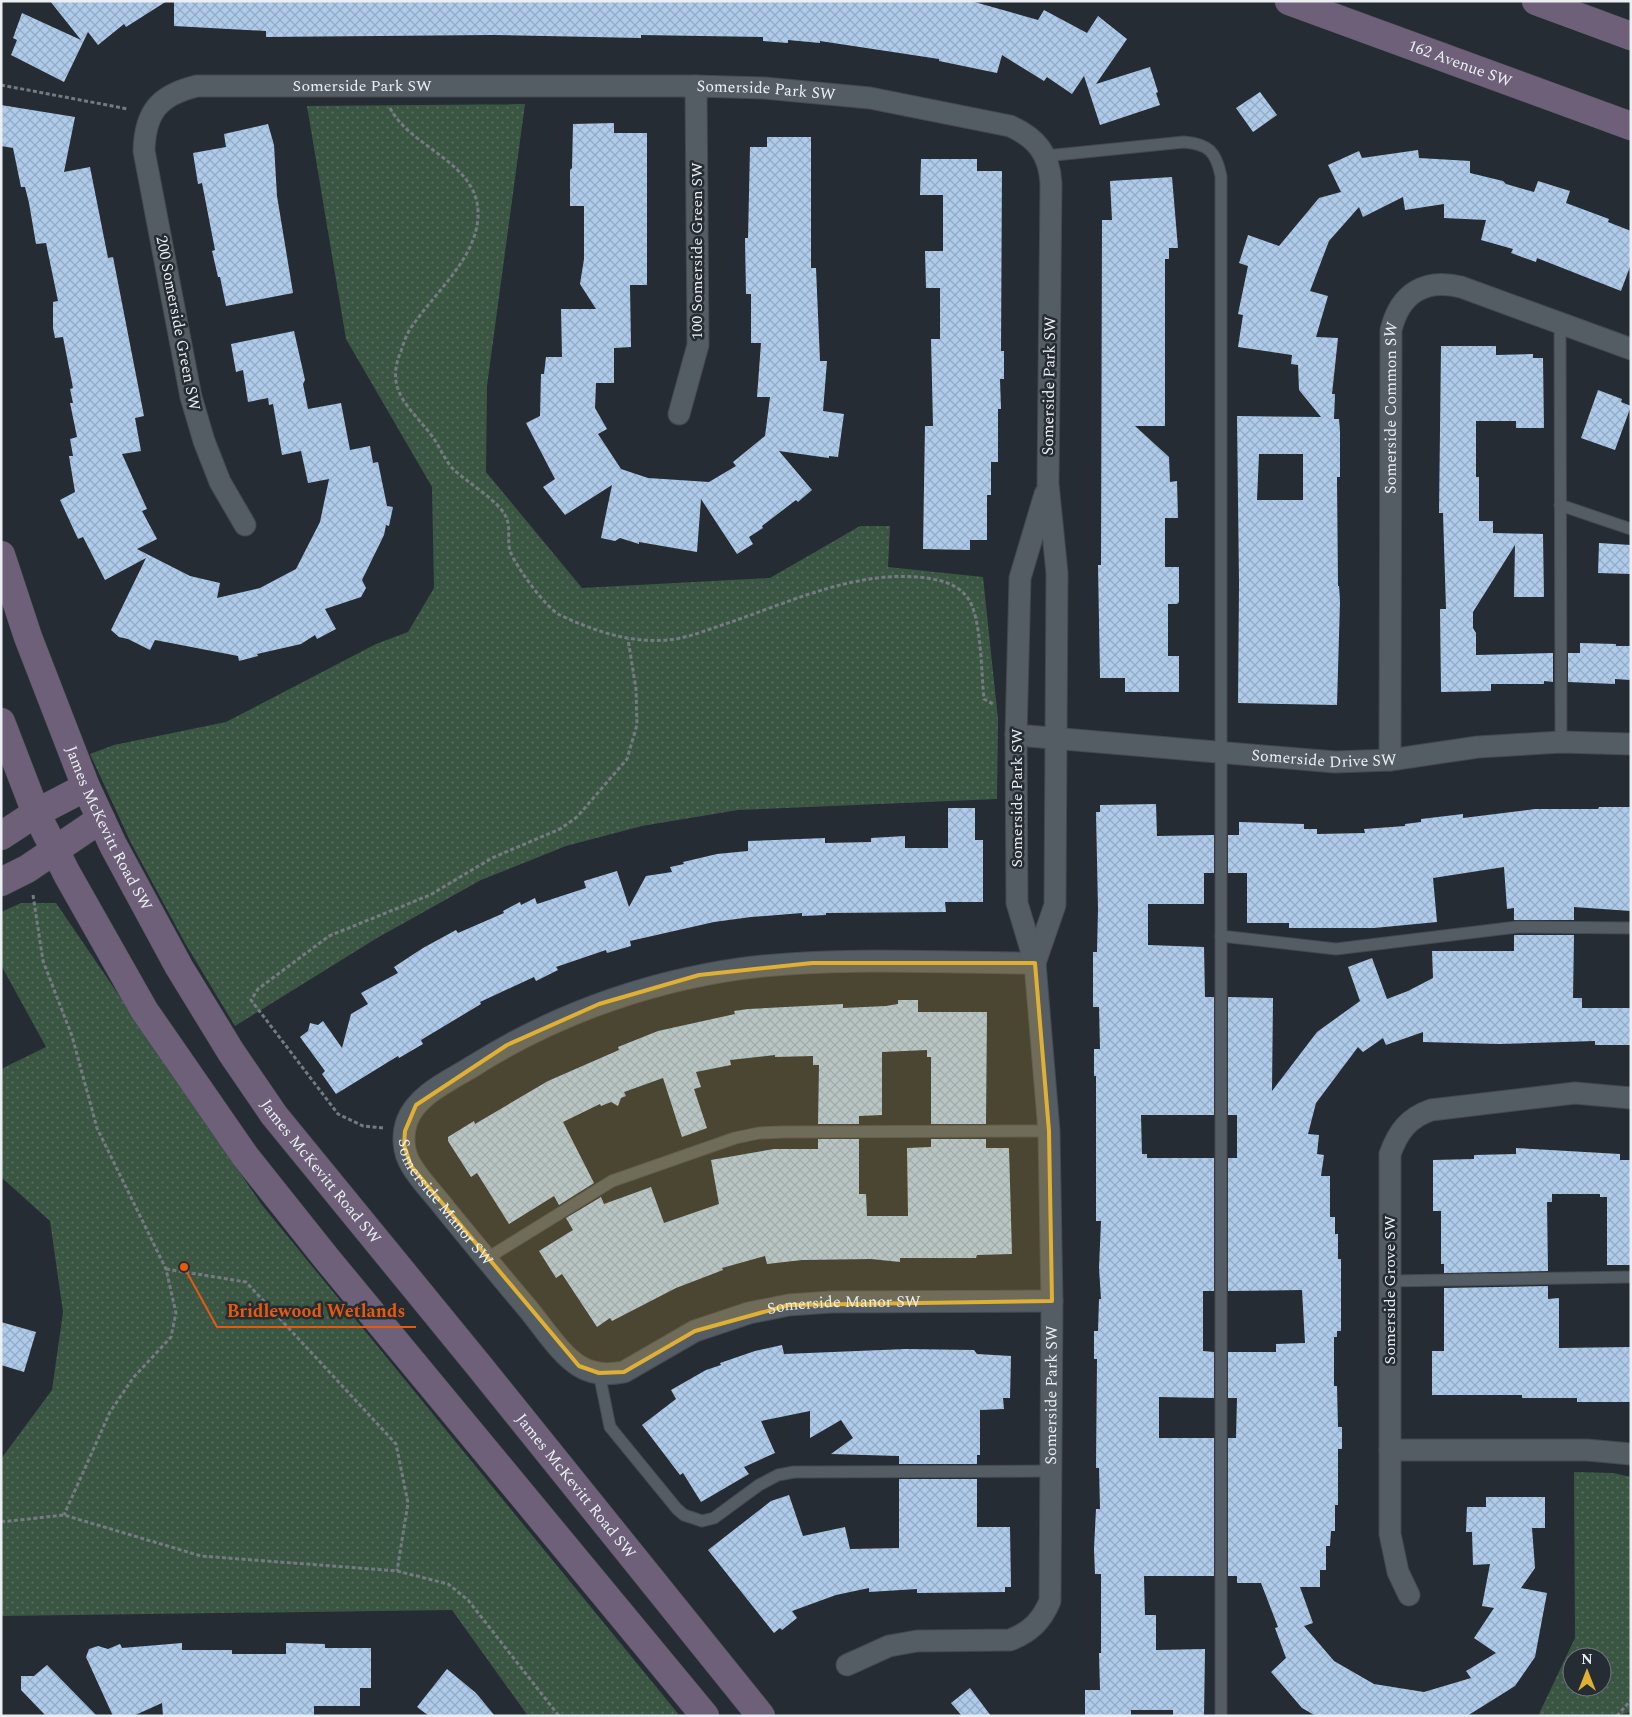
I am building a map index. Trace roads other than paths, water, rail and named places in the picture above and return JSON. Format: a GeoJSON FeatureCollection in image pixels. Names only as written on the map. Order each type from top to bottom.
{"type":"FeatureCollection","features":[{"type":"Feature","properties":{"kind":"main road","name":"162 Avenue SW"},"geometry":{"type":"LineString","coordinates":[[1289,1],[1631,126]]}},
{"type":"Feature","properties":{"kind":"main road"},"geometry":{"type":"LineString","coordinates":[[1536,1],[1631,36]]}},
{"type":"Feature","properties":{"kind":"main road","name":"James McKevitt Road SW"},"geometry":{"type":"LineString","coordinates":[[1,554],[28,637],[86,787],[101,819],[180,967],[231,1052],[274,1116],[480,1367],[761,1716]]}},
{"type":"Feature","properties":{"kind":"main road"},"geometry":{"type":"LineString","coordinates":[[1,722],[36,813],[144,1010],[245,1156],[327,1259],[705,1716]]}},
{"type":"Feature","properties":{"kind":"main road"},"geometry":{"type":"LineString","coordinates":[[1,836],[36,813],[86,787]]}},
{"type":"Feature","properties":{"kind":"main road"},"geometry":{"type":"LineString","coordinates":[[1,882],[27,869],[101,819]]}},
{"type":"Feature","properties":{"kind":"street","name":"Somerside Park SW"},"geometry":{"type":"LineString","coordinates":[[153,113],[160,103],[169,96],[197,86],[696,86],[764,88],[870,98],[1010,126],[1035,140],[1050,166],[1051,183],[1048,484],[1057,573],[1055,905],[1035,963]]}},
{"type":"Feature","properties":{"kind":"street","name":"100 Somerside Green SW"},"geometry":{"type":"LineString","coordinates":[[679,414],[698,345],[696,86]]}},
{"type":"Feature","properties":{"kind":"street","name":"200 Somerside Green SW"},"geometry":{"type":"LineString","coordinates":[[153,113],[147,122],[144,151],[191,397],[204,441],[220,482],[245,525]]}},
{"type":"Feature","properties":{"kind":"street","name":"Somerside Common SW"},"geometry":{"type":"LineString","coordinates":[[1390,760],[1391,330],[1394,317],[1410,295],[1425,286],[1445,283],[1461,287],[1631,349]]}},
{"type":"Feature","properties":{"kind":"street","name":"Somerside Park SW"},"geometry":{"type":"LineString","coordinates":[[847,1665],[890,1646],[917,1641],[1010,1640],[1021,1636],[1035,1625],[1044,1614],[1050,1600],[1052,1301],[1049,1131],[1035,963],[1017,903],[1016,735],[1020,578],[1048,484]]}},
{"type":"Feature","properties":{"kind":"street","name":"Somerside Drive SW"},"geometry":{"type":"LineString","coordinates":[[1016,735],[1221,754],[1335,762],[1390,760],[1478,747],[1561,742],[1631,744]]}},
{"type":"Feature","properties":{"kind":"street","name":"Somerside Manor SW"},"geometry":{"type":"LineString","coordinates":[[1035,963],[812,963],[761,966],[700,976],[646,989],[599,1004],[507,1045],[429,1094],[416,1105],[408,1119],[404,1145],[411,1166],[486,1259],[570,1359],[590,1372],[599,1374],[624,1372],[695,1331],[749,1313],[789,1305],[831,1302],[1052,1301]]}},
{"type":"Feature","properties":{"kind":"street","name":"Somerside Grove SW"},"geometry":{"type":"LineString","coordinates":[[1410,1595],[1398,1572],[1390,1534],[1390,1154],[1397,1136],[1407,1123],[1419,1114],[1431,1110],[1574,1093],[1631,1098]]}},
{"type":"Feature","properties":{"kind":"street"},"geometry":{"type":"LineString","coordinates":[[1390,1450],[1587,1450],[1631,1454]]}},
{"type":"Feature","properties":{"kind":"lane"},"geometry":{"type":"LineString","coordinates":[[1045,156],[1184,142],[1196,143],[1210,149],[1218,162],[1221,176],[1221,1716]]}},
{"type":"Feature","properties":{"kind":"lane"},"geometry":{"type":"LineString","coordinates":[[1560,323],[1561,742]]}},
{"type":"Feature","properties":{"kind":"lane"},"geometry":{"type":"LineString","coordinates":[[1560,505],[1631,529]]}},
{"type":"Feature","properties":{"kind":"lane"},"geometry":{"type":"LineString","coordinates":[[1221,936],[1336,949],[1517,927],[1631,928]]}},
{"type":"Feature","properties":{"kind":"lane"},"geometry":{"type":"LineString","coordinates":[[486,1259],[612,1181],[735,1138],[758,1133],[784,1132],[1049,1131]]}},
{"type":"Feature","properties":{"kind":"lane"},"geometry":{"type":"LineString","coordinates":[[1390,1281],[1631,1277]]}},
{"type":"Feature","properties":{"kind":"lane"},"geometry":{"type":"LineString","coordinates":[[599,1374],[610,1427],[677,1509],[692,1519],[702,1521],[714,1518],[758,1485],[778,1475],[794,1472],[1052,1471]]}},
{"type":"Feature","properties":{"kind":"place","name":"Bridlewood Wetlands"},"geometry":{"type":"Point","coordinates":[184,1267]}}]}
